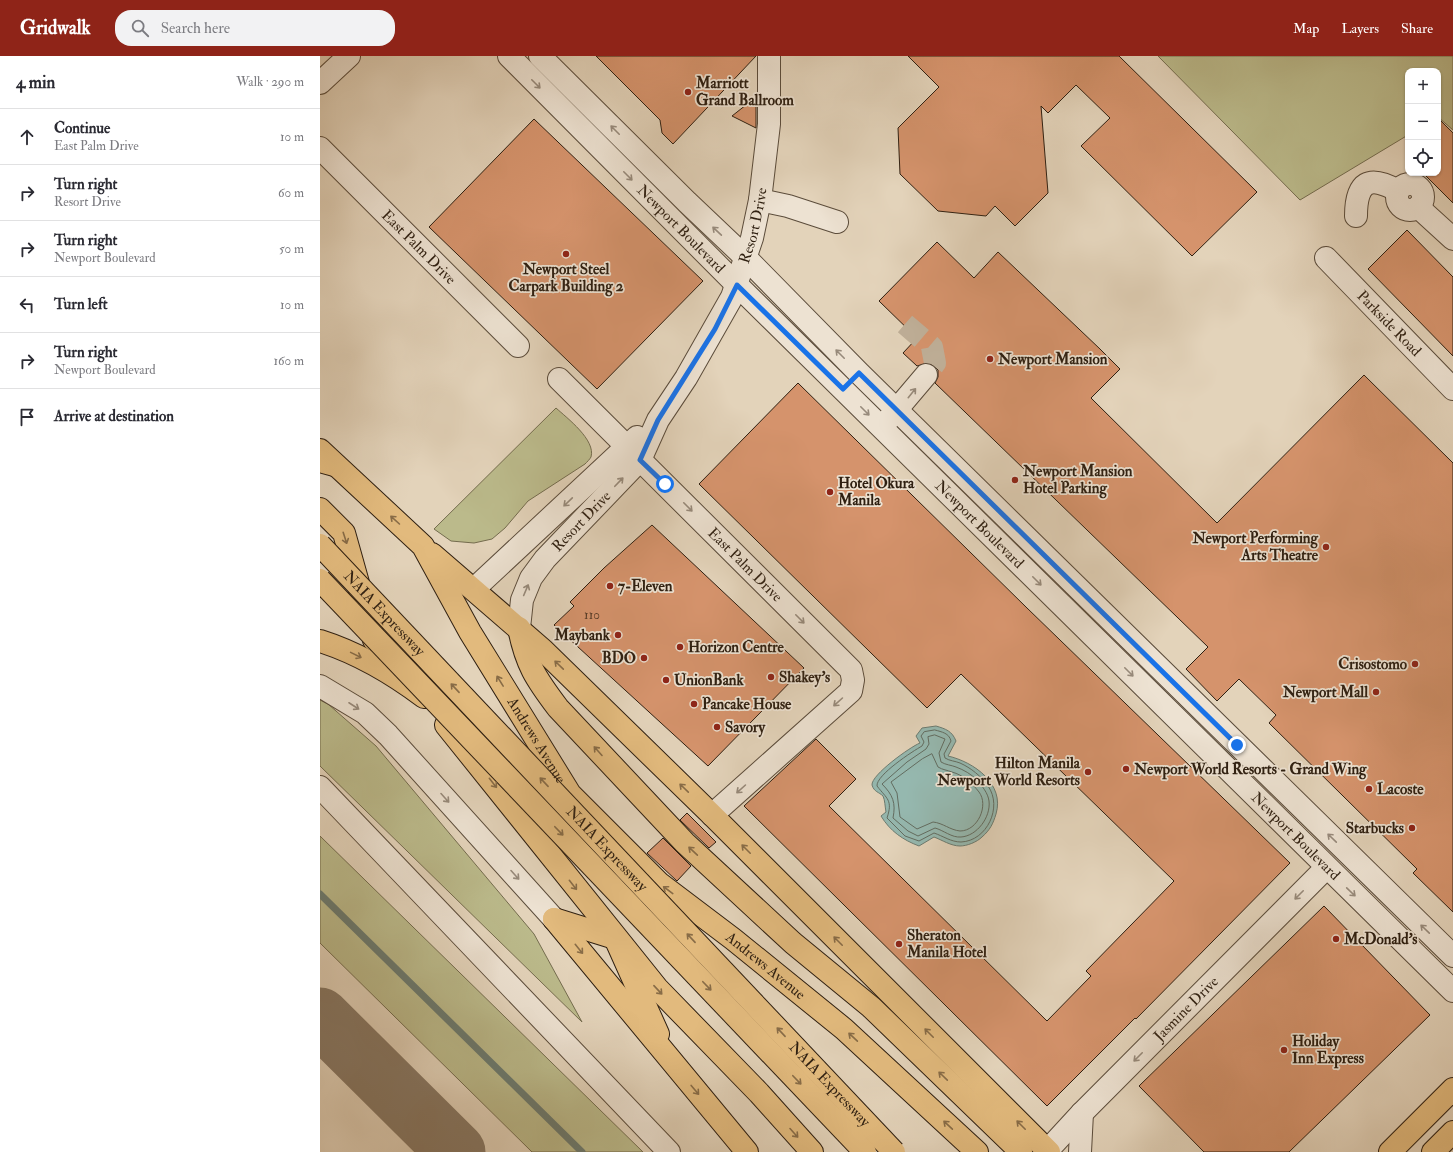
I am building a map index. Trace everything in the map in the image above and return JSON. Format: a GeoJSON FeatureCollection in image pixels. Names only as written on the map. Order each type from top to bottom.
{"type":"FeatureCollection","features":[{"type":"Feature","properties":{"kind":"main road","name":"Andrews Avenue"},"geometry":{"type":"LineString","coordinates":[[325,459],[423,546],[470,632],[570,794],[659,883],[733,939],[844,1029],[977,1152]]}},
{"type":"Feature","properties":{"kind":"main road"},"geometry":{"type":"LineString","coordinates":[[320,509],[344,533],[374,643]]}},
{"type":"Feature","properties":{"kind":"main road","name":"NAIA Expressway"},"geometry":{"type":"LineString","coordinates":[[320,545],[894,1152]]}},
{"type":"Feature","properties":{"kind":"main road"},"geometry":{"type":"LineString","coordinates":[[423,546],[519,628],[712,815],[1048,1151]]}},
{"type":"Feature","properties":{"kind":"main road","name":"NAIA Expressway"},"geometry":{"type":"LineString","coordinates":[[320,580],[865,1152]]}},
{"type":"Feature","properties":{"kind":"main road"},"geometry":{"type":"LineString","coordinates":[[320,587],[425,698],[615,938],[657,988],[759,1093],[812,1152]]}},
{"type":"Feature","properties":{"kind":"main road"},"geometry":{"type":"LineString","coordinates":[[519,628],[526,659],[532,672],[558,708],[684,843],[793,943],[871,1007],[1021,1152]]}},
{"type":"Feature","properties":{"kind":"main road"},"geometry":{"type":"LineString","coordinates":[[320,641],[347,651],[388,672],[425,698]]}},
{"type":"Feature","properties":{"kind":"main road"},"geometry":{"type":"LineString","coordinates":[[554,919],[615,938],[670,1060]]}},
{"type":"Feature","properties":{"kind":"main road"},"geometry":{"type":"LineString","coordinates":[[554,919],[747,1152]]}},
{"type":"Feature","properties":{"kind":"main road"},"geometry":{"type":"LineString","coordinates":[[1387,1152],[1453,1084]]}},
{"type":"Feature","properties":{"kind":"main road"},"geometry":{"type":"LineString","coordinates":[[1390,1152],[1453,1089]]}},
{"type":"Feature","properties":{"kind":"main road"},"geometry":{"type":"LineString","coordinates":[[1425,1152],[1453,1124]]}},
{"type":"Feature","properties":{"kind":"main road"},"geometry":{"type":"LineString","coordinates":[[1433,1152],[1453,1132]]}},
{"type":"Feature","properties":{"kind":"street"},"geometry":{"type":"LineString","coordinates":[[320,84],[349,56]]}},
{"type":"Feature","properties":{"kind":"street","name":"Newport Boulevard"},"geometry":{"type":"LineString","coordinates":[[509,56],[737,285],[1326,868],[1453,991]]}},
{"type":"Feature","properties":{"kind":"street","name":"Newport Boulevard"},"geometry":{"type":"LineString","coordinates":[[540,56],[681,196],[746,258],[859,373],[1452,953]]}},
{"type":"Feature","properties":{"kind":"street","name":"Resort Drive"},"geometry":{"type":"LineString","coordinates":[[519,628],[522,600],[531,578],[658,420],[715,329],[737,285],[746,258],[760,200],[767,140],[760,131],[761,93],[770,78],[769,56]]}},
{"type":"Feature","properties":{"kind":"street","name":"East Palm Drive"},"geometry":{"type":"LineString","coordinates":[[320,148],[518,346]]}},
{"type":"Feature","properties":{"kind":"street"},"geometry":{"type":"LineString","coordinates":[[1356,216],[1356,200],[1361,188],[1372,183],[1383,182],[1398,191],[1397,200],[1402,208],[1410,210],[1418,207],[1453,240]]}},
{"type":"Feature","properties":{"kind":"street"},"geometry":{"type":"LineString","coordinates":[[760,200],[788,206],[837,222]]}},
{"type":"Feature","properties":{"kind":"street","name":"Parkside Road"},"geometry":{"type":"LineString","coordinates":[[1326,258],[1453,389]]}},
{"type":"Feature","properties":{"kind":"street"},"geometry":{"type":"LineString","coordinates":[[843,389],[859,373]]}},
{"type":"Feature","properties":{"kind":"street"},"geometry":{"type":"LineString","coordinates":[[881,427],[898,411],[926,375]]}},
{"type":"Feature","properties":{"kind":"street","name":"East Palm Drive"},"geometry":{"type":"LineString","coordinates":[[559,379],[851,670],[853,680],[851,691],[712,815]]}},
{"type":"Feature","properties":{"kind":"street","name":"Resort Drive"},"geometry":{"type":"LineString","coordinates":[[474,589],[633,453]]}},
{"type":"Feature","properties":{"kind":"street"},"geometry":{"type":"LineString","coordinates":[[952,497],[953,488],[956,484],[968,479]]}},
{"type":"Feature","properties":{"kind":"street"},"geometry":{"type":"LineString","coordinates":[[320,686],[365,713],[388,735],[554,919]]}},
{"type":"Feature","properties":{"kind":"street"},"geometry":{"type":"LineString","coordinates":[[320,787],[669,1152]]}},
{"type":"Feature","properties":{"kind":"street","name":"Jasmine Drive"},"geometry":{"type":"LineString","coordinates":[[1048,1151],[1082,1113],[1326,868]]}},
{"type":"Feature","properties":{"kind":"street"},"geometry":{"type":"LineString","coordinates":[[1432,971],[1452,953]]}},
{"type":"Feature","properties":{"kind":"street"},"geometry":{"type":"LineString","coordinates":[[1080,1152],[1082,1113]]}},
{"type":"Feature","properties":{"kind":"shaded area"},"geometry":{"type":"Polygon","coordinates":[[[1158,56],[1453,56],[1453,130],[1441,120],[1441,68],[1405,68],[1405,137],[1300,200],[1158,56]]]}},
{"type":"Feature","properties":{"kind":"shaded area"},"geometry":{"type":"Polygon","coordinates":[[[556,408],[580,430],[589,444],[591,457],[585,464],[528,501],[505,528],[492,539],[474,543],[451,541],[434,529],[556,408]]]}},
{"type":"Feature","properties":{"kind":"shaded area"},"geometry":{"type":"Polygon","coordinates":[[[320,700],[328,704],[376,746],[534,934],[582,1022],[320,766],[320,700]]]}},
{"type":"Feature","properties":{"kind":"shaded area"},"geometry":{"type":"Polygon","coordinates":[[[320,836],[643,1152],[532,1152],[320,943],[320,836]]]}},
{"type":"Feature","properties":{"kind":"water"},"geometry":{"type":"Polygon","coordinates":[[[936,726],[948,731],[953,735],[956,741],[948,756],[968,763],[977,769],[992,784],[996,793],[998,803],[991,827],[980,839],[966,845],[953,845],[934,837],[919,846],[902,838],[888,826],[881,816],[886,812],[884,798],[874,789],[872,785],[873,780],[884,768],[900,755],[920,743],[916,736],[922,728],[936,726]]]}},
{"type":"Feature","properties":{"kind":"building","name":"Marriott Grand Ballroom"},"geometry":{"type":"Polygon","coordinates":[[[596,56],[756,56],[673,144],[662,133],[660,120],[596,56]]]}},
{"type":"Feature","properties":{"kind":"building"},"geometry":{"type":"Polygon","coordinates":[[[908,56],[1119,56],[1257,192],[1192,256],[1081,146],[1110,118],[1076,85],[1048,113],[1041,106],[1048,193],[1015,226],[995,206],[986,216],[938,211],[900,174],[898,128],[939,87],[908,56]]]}},
{"type":"Feature","properties":{"kind":"building"},"geometry":{"type":"Polygon","coordinates":[[[756,97],[756,128],[732,116],[756,97]]]}},
{"type":"Feature","properties":{"kind":"building","name":"Newport Steel Carpark Building 2"},"geometry":{"type":"Polygon","coordinates":[[[534,119],[703,281],[597,389],[429,227],[534,119]]]}},
{"type":"Feature","properties":{"kind":"building"},"geometry":{"type":"Polygon","coordinates":[[[1441,121],[1453,133],[1453,203],[1426,176],[1441,176],[1441,121]]]}},
{"type":"Feature","properties":{"kind":"building"},"geometry":{"type":"Polygon","coordinates":[[[1407,230],[1453,277],[1453,356],[1368,269],[1407,230]]]}},
{"type":"Feature","properties":{"kind":"building"},"geometry":{"type":"Polygon","coordinates":[[[937,242],[974,278],[998,252],[1120,369],[1091,398],[1217,523],[1364,375],[1453,463],[1453,912],[1413,873],[1417,869],[1269,723],[1276,715],[1239,679],[1217,701],[1186,669],[1208,647],[935,383],[938,377],[938,370],[934,366],[928,363],[917,366],[903,353],[917,338],[879,301],[937,242]]]}},
{"type":"Feature","properties":{"kind":"building"},"geometry":{"type":"Polygon","coordinates":[[[798,383],[1290,863],[1136,1019],[1135,1018],[1047,1106],[744,806],[816,739],[856,779],[829,806],[1047,1021],[1091,976],[1086,971],[1174,881],[961,674],[927,708],[699,484],[798,383]]]}},
{"type":"Feature","properties":{"kind":"building","name":"Horizon Centre"},"geometry":{"type":"Polygon","coordinates":[[[652,525],[804,668],[708,766],[554,625],[574,606],[570,602],[604,568],[652,525]]]}},
{"type":"Feature","properties":{"kind":"building"},"geometry":{"type":"Polygon","coordinates":[[[687,813],[716,842],[709,848],[680,820],[687,813]]]}},
{"type":"Feature","properties":{"kind":"building"},"geometry":{"type":"Polygon","coordinates":[[[663,838],[691,866],[677,881],[647,853],[663,838]]]}},
{"type":"Feature","properties":{"kind":"building","name":"Holiday Inn Express"},"geometry":{"type":"Polygon","coordinates":[[[1324,906],[1430,1015],[1289,1152],[1204,1152],[1139,1086],[1324,906]]]}},
{"type":"Feature","properties":{"kind":"waterway"},"geometry":{"type":"LineString","coordinates":[[320,894],[582,1152]]}},
{"type":"Feature","properties":{"kind":"taxiway"},"geometry":{"type":"LineString","coordinates":[[320,1017],[456,1152]]}},
{"type":"Feature","properties":{"kind":"tunnel"},"geometry":{"type":"LineString","coordinates":[[905,324],[932,347],[935,363],[926,375]]}},
{"type":"Feature","properties":{"kind":"place","name":"Marriott Grand Ballroom"},"geometry":{"type":"Point","coordinates":[688,92]}},
{"type":"Feature","properties":{"kind":"place","name":"Newport Steel Carpark Building 2"},"geometry":{"type":"Point","coordinates":[566,254]}},
{"type":"Feature","properties":{"kind":"place","name":"Newport Mansion"},"geometry":{"type":"Point","coordinates":[990,359]}},
{"type":"Feature","properties":{"kind":"place","name":"Newport Mansion Hotel Parking"},"geometry":{"type":"Point","coordinates":[1015,480]}},
{"type":"Feature","properties":{"kind":"place","name":"Hotel Okura Manila"},"geometry":{"type":"Point","coordinates":[830,492]}},
{"type":"Feature","properties":{"kind":"place","name":"Newport Performing Arts Theatre"},"geometry":{"type":"Point","coordinates":[1326,547]}},
{"type":"Feature","properties":{"kind":"place","name":"7-Eleven"},"geometry":{"type":"Point","coordinates":[610,586]}},
{"type":"Feature","properties":{"kind":"place","name":"Maybank"},"geometry":{"type":"Point","coordinates":[618,635]}},
{"type":"Feature","properties":{"kind":"place","name":"Horizon Centre"},"geometry":{"type":"Point","coordinates":[680,647]}},
{"type":"Feature","properties":{"kind":"place","name":"BDO"},"geometry":{"type":"Point","coordinates":[644,658]}},
{"type":"Feature","properties":{"kind":"place","name":"Crisostomo"},"geometry":{"type":"Point","coordinates":[1415,664]}},
{"type":"Feature","properties":{"kind":"place","name":"Shakey's"},"geometry":{"type":"Point","coordinates":[771,677]}},
{"type":"Feature","properties":{"kind":"place","name":"UnionBank"},"geometry":{"type":"Point","coordinates":[666,680]}},
{"type":"Feature","properties":{"kind":"place","name":"Newport Mall"},"geometry":{"type":"Point","coordinates":[1376,692]}},
{"type":"Feature","properties":{"kind":"place","name":"Pancake House"},"geometry":{"type":"Point","coordinates":[694,704]}},
{"type":"Feature","properties":{"kind":"place","name":"Savory"},"geometry":{"type":"Point","coordinates":[717,727]}},
{"type":"Feature","properties":{"kind":"place","name":"Newport World Resorts - Grand Wing"},"geometry":{"type":"Point","coordinates":[1126,769]}},
{"type":"Feature","properties":{"kind":"place","name":"Hilton Manila Newport World Resorts"},"geometry":{"type":"Point","coordinates":[1088,772]}},
{"type":"Feature","properties":{"kind":"place","name":"Lacoste"},"geometry":{"type":"Point","coordinates":[1369,789]}},
{"type":"Feature","properties":{"kind":"place","name":"Starbucks"},"geometry":{"type":"Point","coordinates":[1412,828]}},
{"type":"Feature","properties":{"kind":"place","name":"McDonald's"},"geometry":{"type":"Point","coordinates":[1336,939]}},
{"type":"Feature","properties":{"kind":"place","name":"Sheraton Manila Hotel"},"geometry":{"type":"Point","coordinates":[899,944]}},
{"type":"Feature","properties":{"kind":"place","name":"Holiday Inn Express"},"geometry":{"type":"Point","coordinates":[1284,1050]}},
{"type":"Feature","properties":{"kind":"route"},"geometry":{"type":"LineString","coordinates":[[665,484],[640,460],[658,420],[686,378],[715,329],[737,285],[843,389],[859,373],[1237,745]]}}]}
